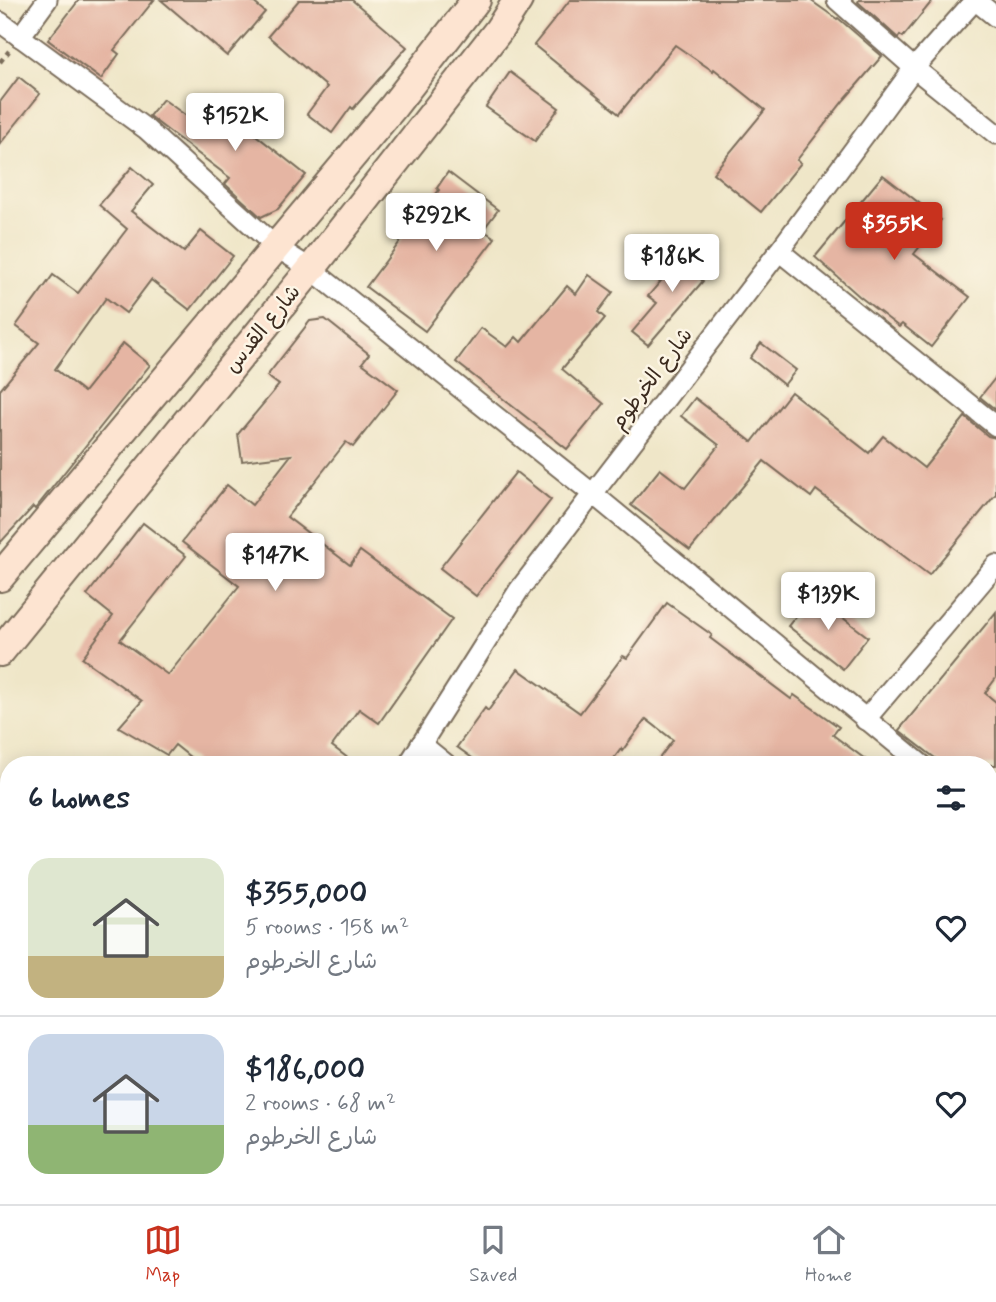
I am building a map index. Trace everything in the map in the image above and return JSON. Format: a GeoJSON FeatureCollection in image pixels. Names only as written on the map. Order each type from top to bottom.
{"type":"FeatureCollection","features":[{"type":"Feature","properties":{"kind":"main road","name":"شارع القدس"},"geometry":{"type":"LineString","coordinates":[[0,578],[393,107],[476,0]]}},
{"type":"Feature","properties":{"kind":"main road","name":"شارع القدس"},"geometry":{"type":"LineString","coordinates":[[0,652],[312,269],[498,31],[518,0]]}},
{"type":"Feature","properties":{"kind":"street"},"geometry":{"type":"LineString","coordinates":[[20,37],[47,0]]}},
{"type":"Feature","properties":{"kind":"street"},"geometry":{"type":"LineString","coordinates":[[837,0],[914,68],[996,134]]}},
{"type":"Feature","properties":{"kind":"street"},"geometry":{"type":"LineString","coordinates":[[975,0],[996,17]]}},
{"type":"Feature","properties":{"kind":"street","name":"شارع الخرطوم"},"geometry":{"type":"LineString","coordinates":[[414,756],[519,590],[779,251],[914,68],[975,0]]}},
{"type":"Feature","properties":{"kind":"street"},"geometry":{"type":"LineString","coordinates":[[0,22],[146,129],[276,247],[312,269],[593,494],[911,756]]}},
{"type":"Feature","properties":{"kind":"street"},"geometry":{"type":"LineString","coordinates":[[779,251],[996,426]]}},
{"type":"Feature","properties":{"kind":"street"},"geometry":{"type":"LineString","coordinates":[[865,720],[996,565]]}},
{"type":"Feature","properties":{"kind":"street"},"geometry":{"type":"LineString","coordinates":[[421,744],[436,756]]}},
{"type":"Feature","properties":{"kind":"building"},"geometry":{"type":"Polygon","coordinates":[[[79,0],[154,0],[114,50],[119,54],[101,79],[48,40],[79,0]]]}},
{"type":"Feature","properties":{"kind":"building"},"geometry":{"type":"Polygon","coordinates":[[[161,0],[251,0],[265,12],[227,56],[161,0]]]}},
{"type":"Feature","properties":{"kind":"building"},"geometry":{"type":"Polygon","coordinates":[[[299,0],[352,0],[407,47],[353,109],[351,107],[332,133],[307,114],[327,87],[268,36],[299,0]]]}},
{"type":"Feature","properties":{"kind":"building"},"geometry":{"type":"Polygon","coordinates":[[[570,0],[810,0],[838,18],[882,56],[797,160],[801,163],[761,212],[713,173],[765,110],[714,69],[713,71],[675,45],[619,114],[534,45],[570,0]]]}},
{"type":"Feature","properties":{"kind":"building"},"geometry":{"type":"Polygon","coordinates":[[[933,0],[903,37],[900,35],[898,38],[858,2],[933,0]]]}},
{"type":"Feature","properties":{"kind":"building"},"geometry":{"type":"Polygon","coordinates":[[[510,72],[559,108],[535,141],[486,107],[510,72]]]}},
{"type":"Feature","properties":{"kind":"building"},"geometry":{"type":"Polygon","coordinates":[[[19,77],[40,94],[0,144],[0,102],[19,77]]]}},
{"type":"Feature","properties":{"kind":"building"},"geometry":{"type":"Polygon","coordinates":[[[220,94],[258,125],[252,132],[306,175],[278,209],[261,217],[225,184],[230,178],[149,116],[163,99],[196,123],[220,94]]]}},
{"type":"Feature","properties":{"kind":"building"},"geometry":{"type":"Polygon","coordinates":[[[132,167],[153,185],[131,211],[184,252],[201,231],[233,256],[190,310],[151,280],[126,313],[106,298],[55,369],[84,392],[123,343],[150,365],[35,509],[33,507],[0,543],[0,390],[39,343],[16,326],[53,275],[78,293],[127,229],[99,205],[132,167]]]}},
{"type":"Feature","properties":{"kind":"building"},"geometry":{"type":"Polygon","coordinates":[[[448,172],[498,210],[483,230],[495,238],[425,331],[366,287],[439,190],[437,188],[448,172]]]}},
{"type":"Feature","properties":{"kind":"building"},"geometry":{"type":"Polygon","coordinates":[[[883,175],[941,220],[914,254],[970,297],[931,347],[902,324],[899,327],[859,296],[815,257],[883,175]]]}},
{"type":"Feature","properties":{"kind":"building"},"geometry":{"type":"Polygon","coordinates":[[[690,247],[708,259],[696,275],[703,281],[648,345],[632,332],[657,303],[648,296],[690,247]]]}},
{"type":"Feature","properties":{"kind":"building"},"geometry":{"type":"Polygon","coordinates":[[[589,275],[613,292],[598,312],[605,318],[562,369],[604,404],[567,449],[456,362],[481,328],[507,347],[516,337],[521,342],[567,286],[576,294],[589,275]]]}},
{"type":"Feature","properties":{"kind":"building"},"geometry":{"type":"Polygon","coordinates":[[[325,319],[369,354],[362,363],[398,390],[353,447],[346,442],[287,517],[350,565],[360,551],[452,619],[379,723],[359,709],[332,746],[345,756],[189,756],[175,745],[167,755],[119,727],[142,701],[82,658],[113,616],[87,595],[143,523],[186,556],[120,640],[168,675],[239,586],[182,542],[227,485],[252,505],[291,455],[242,461],[238,434],[279,385],[267,376],[310,321],[325,319]]]}},
{"type":"Feature","properties":{"kind":"building"},"geometry":{"type":"Polygon","coordinates":[[[761,343],[796,370],[784,385],[750,358],[761,343]]]}},
{"type":"Feature","properties":{"kind":"building"},"geometry":{"type":"Polygon","coordinates":[[[996,377],[996,410],[980,397],[996,377]]]}},
{"type":"Feature","properties":{"kind":"building"},"geometry":{"type":"Polygon","coordinates":[[[791,392],[869,453],[883,436],[924,468],[965,417],[988,436],[996,438],[996,494],[929,575],[816,490],[811,497],[764,461],[690,550],[631,505],[660,469],[685,488],[719,445],[681,416],[695,398],[752,442],[791,392]]]}},
{"type":"Feature","properties":{"kind":"building"},"geometry":{"type":"Polygon","coordinates":[[[516,472],[551,500],[476,596],[440,568],[516,472]]]}},
{"type":"Feature","properties":{"kind":"building"},"geometry":{"type":"Polygon","coordinates":[[[813,595],[868,637],[843,669],[788,626],[813,595]]]}},
{"type":"Feature","properties":{"kind":"building"},"geometry":{"type":"Polygon","coordinates":[[[667,603],[712,635],[710,638],[791,699],[794,695],[839,727],[833,735],[861,756],[661,756],[673,740],[646,719],[616,756],[470,756],[457,747],[485,708],[488,711],[518,669],[580,713],[623,656],[627,658],[667,603]]]}},
{"type":"Feature","properties":{"kind":"building"},"geometry":{"type":"Polygon","coordinates":[[[996,612],[996,678],[985,693],[996,702],[996,756],[932,756],[899,730],[996,612]]]}}]}
